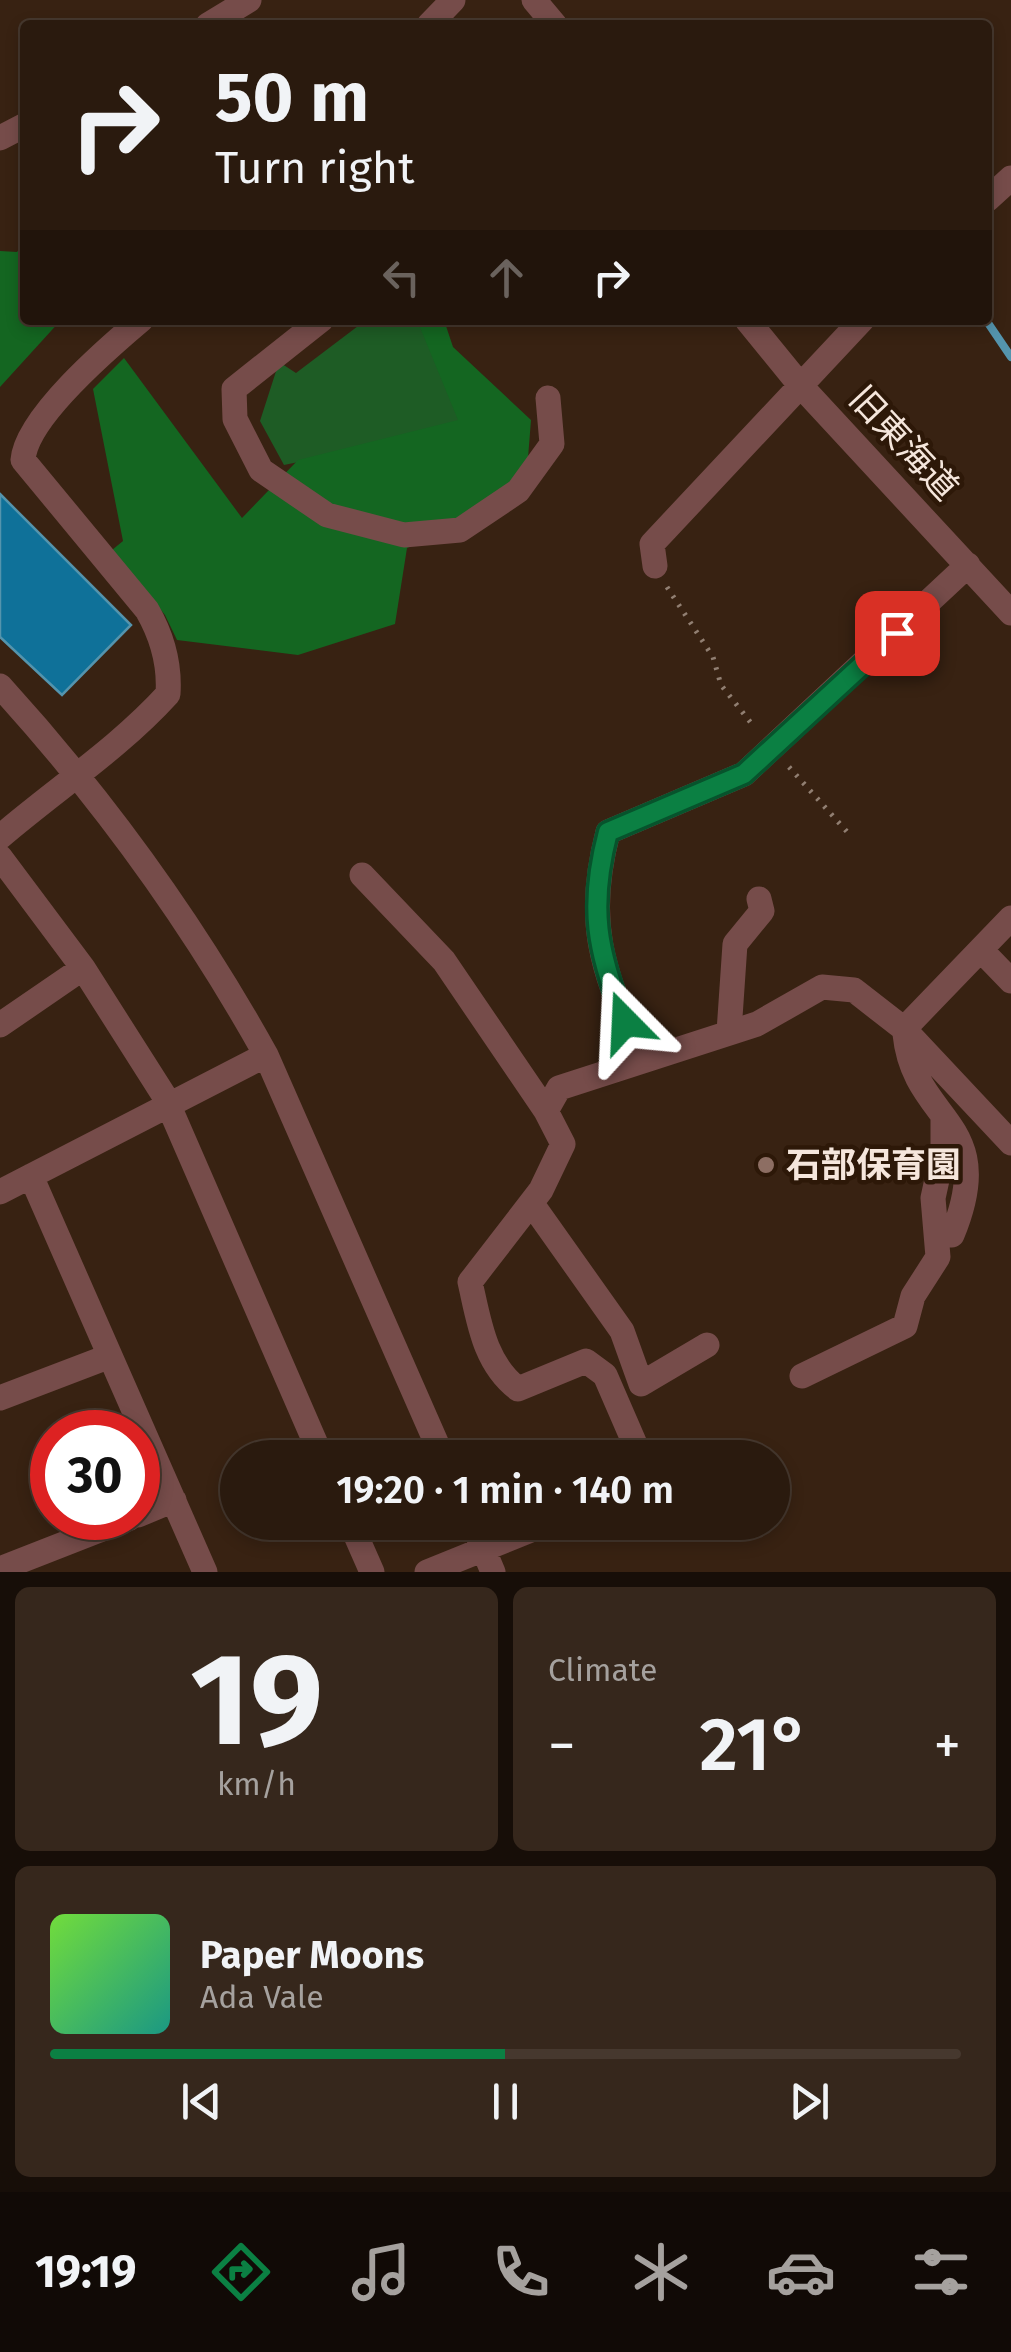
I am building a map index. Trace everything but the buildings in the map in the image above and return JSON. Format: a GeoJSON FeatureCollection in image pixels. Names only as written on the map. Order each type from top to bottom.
{"type":"FeatureCollection","features":[{"type":"Feature","properties":{"kind":"street"},"geometry":{"type":"LineString","coordinates":[[216,20],[249,0]]}},
{"type":"Feature","properties":{"kind":"street"},"geometry":{"type":"LineString","coordinates":[[434,20],[454,0]]}},
{"type":"Feature","properties":{"kind":"street"},"geometry":{"type":"LineString","coordinates":[[992,195],[1011,178]]}},
{"type":"Feature","properties":{"kind":"street"},"geometry":{"type":"LineString","coordinates":[[0,838],[145,719],[168,694],[169,672],[158,629],[147,610],[23,460],[24,447],[100,354],[135,325]]}},
{"type":"Feature","properties":{"kind":"street"},"geometry":{"type":"LineString","coordinates":[[310,325],[234,389],[235,419],[261,470],[328,516],[404,534],[460,530],[518,491],[552,444],[548,398]]}},
{"type":"Feature","properties":{"kind":"street","name":"旧東海道"},"geometry":{"type":"LineString","coordinates":[[751,325],[800,384],[1011,612]]}},
{"type":"Feature","properties":{"kind":"street"},"geometry":{"type":"LineString","coordinates":[[656,566],[652,544],[857,325]]}},
{"type":"Feature","properties":{"kind":"street"},"geometry":{"type":"LineString","coordinates":[[640,1058],[610,985],[596,936],[595,879],[608,832],[744,774],[774,750],[968,564]]}},
{"type":"Feature","properties":{"kind":"street"},"geometry":{"type":"LineString","coordinates":[[0,686],[76,772],[189,928],[266,1055],[435,1440]]}},
{"type":"Feature","properties":{"kind":"street"},"geometry":{"type":"LineString","coordinates":[[0,857],[83,968],[168,1105],[314,1440]]}},
{"type":"Feature","properties":{"kind":"street"},"geometry":{"type":"LineString","coordinates":[[362,875],[444,962],[546,1111],[563,1144],[532,1204],[470,1282],[482,1337],[502,1376],[518,1389],[586,1362],[605,1374],[633,1440]]}},
{"type":"Feature","properties":{"kind":"street"},"geometry":{"type":"LineString","coordinates":[[729,1032],[735,944],[762,911],[759,899]]}},
{"type":"Feature","properties":{"kind":"street"},"geometry":{"type":"LineString","coordinates":[[904,1029],[1011,918]]}},
{"type":"Feature","properties":{"kind":"street"},"geometry":{"type":"LineString","coordinates":[[982,951],[1011,981]]}},
{"type":"Feature","properties":{"kind":"street"},"geometry":{"type":"LineString","coordinates":[[0,1026],[83,968]]}},
{"type":"Feature","properties":{"kind":"street"},"geometry":{"type":"LineString","coordinates":[[546,1111],[559,1088],[640,1058],[758,1024],[822,987],[854,990],[904,1029],[1011,1143]]}},
{"type":"Feature","properties":{"kind":"street"},"geometry":{"type":"LineString","coordinates":[[904,1029],[907,1052],[943,1118],[961,1140],[969,1170],[962,1210],[952,1235]]}},
{"type":"Feature","properties":{"kind":"street"},"geometry":{"type":"LineString","coordinates":[[0,1192],[266,1055]]}},
{"type":"Feature","properties":{"kind":"street"},"geometry":{"type":"LineString","coordinates":[[802,1376],[905,1326],[913,1296],[938,1257],[933,1198],[943,1152],[943,1118]]}},
{"type":"Feature","properties":{"kind":"street"},"geometry":{"type":"LineString","coordinates":[[31,1176],[205,1572]]}},
{"type":"Feature","properties":{"kind":"street"},"geometry":{"type":"LineString","coordinates":[[532,1204],[622,1331],[642,1384],[707,1345]]}},
{"type":"Feature","properties":{"kind":"street"},"geometry":{"type":"LineString","coordinates":[[0,1398],[110,1356]]}},
{"type":"Feature","properties":{"kind":"street"},"geometry":{"type":"LineString","coordinates":[[160,1505],[174,1500]]}},
{"type":"Feature","properties":{"kind":"street"},"geometry":{"type":"LineString","coordinates":[[0,1568],[73,1540]]}},
{"type":"Feature","properties":{"kind":"street"},"geometry":{"type":"LineString","coordinates":[[358,1540],[372,1572]]}},
{"type":"Feature","properties":{"kind":"street"},"geometry":{"type":"LineString","coordinates":[[426,1572],[488,1561],[522,1540]]}},
{"type":"Feature","properties":{"kind":"path"},"geometry":{"type":"LineString","coordinates":[[656,566],[713,657],[721,686],[850,834]]}},
{"type":"Feature","properties":{"kind":"green space"},"geometry":{"type":"Polygon","coordinates":[[[20,248],[20,325],[56,325],[0,387],[0,251],[17,252],[20,248]]]}},
{"type":"Feature","properties":{"kind":"green space"},"geometry":{"type":"Polygon","coordinates":[[[359,325],[426,325],[473,426],[284,465],[260,421],[279,362],[296,373],[359,325]]]}},
{"type":"Feature","properties":{"kind":"green space"},"geometry":{"type":"Polygon","coordinates":[[[419,325],[446,325],[453,347],[531,420],[525,496],[407,548],[395,624],[298,655],[177,640],[165,615],[112,550],[123,541],[93,389],[124,358],[242,518],[298,460],[458,420],[419,325]]]}},
{"type":"Feature","properties":{"kind":"water"},"geometry":{"type":"Polygon","coordinates":[[[0,494],[131,625],[62,695],[0,637],[0,494]]]}},
{"type":"Feature","properties":{"kind":"waterway"},"geometry":{"type":"LineString","coordinates":[[989,325],[1011,357]]}},
{"type":"Feature","properties":{"kind":"place","name":"石部保育園"},"geometry":{"type":"Point","coordinates":[766,1165]}},
{"type":"Feature","properties":{"kind":"route"},"geometry":{"type":"LineString","coordinates":[[625,1022],[596,936],[595,879],[608,832],[744,774],[897,633]]}}]}
